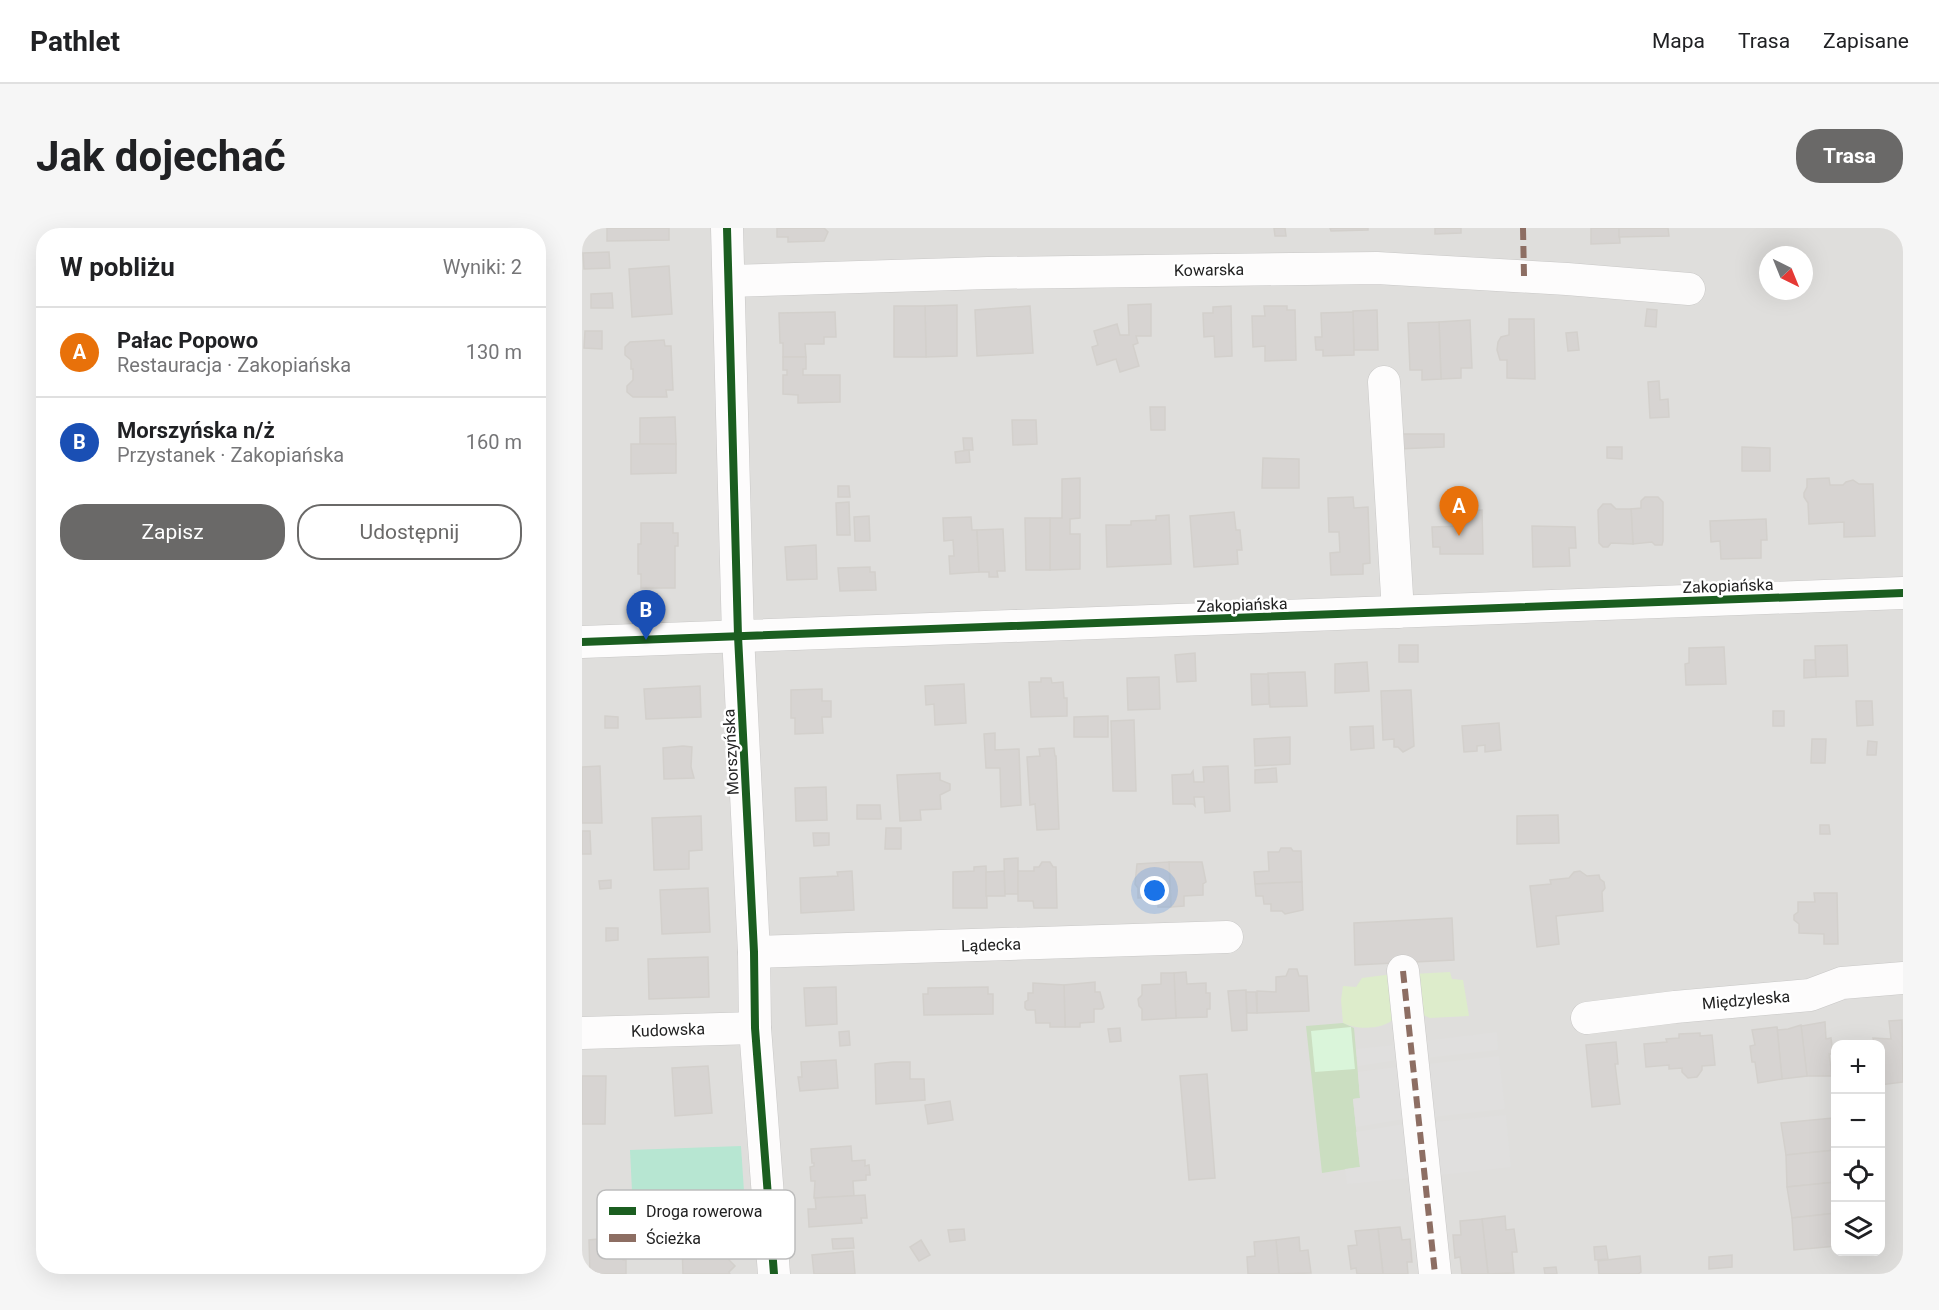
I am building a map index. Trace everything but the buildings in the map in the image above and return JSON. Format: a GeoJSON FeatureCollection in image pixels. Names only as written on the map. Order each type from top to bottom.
{"type":"FeatureCollection","features":[{"type":"Feature","properties":{"kind":"street","name":"Morszyńska"},"geometry":{"type":"LineString","coordinates":[[727,228],[738,636],[754,952],[755,1028],[768,1190]]}},
{"type":"Feature","properties":{"kind":"street","name":"Kowarska"},"geometry":{"type":"LineString","coordinates":[[729,281],[988,273],[1377,268],[1689,289]]}},
{"type":"Feature","properties":{"kind":"street"},"geometry":{"type":"LineString","coordinates":[[1384,382],[1398,612]]}},
{"type":"Feature","properties":{"kind":"street","name":"Zakopiańska"},"geometry":{"type":"LineString","coordinates":[[582,642],[1903,592]]}},
{"type":"Feature","properties":{"kind":"street","name":"Lądecka"},"geometry":{"type":"LineString","coordinates":[[754,952],[1227,938]]}},
{"type":"Feature","properties":{"kind":"street"},"geometry":{"type":"LineString","coordinates":[[1403,971],[1435,1274]]}},
{"type":"Feature","properties":{"kind":"street","name":"Międzyleska"},"geometry":{"type":"LineString","coordinates":[[1587,1018],[1675,1007],[1810,995],[1842,983],[1903,978]]}},
{"type":"Feature","properties":{"kind":"street","name":"Kudowska"},"geometry":{"type":"LineString","coordinates":[[582,1033],[755,1028]]}},
{"type":"Feature","properties":{"kind":"street","name":"Morszyńska"},"geometry":{"type":"LineString","coordinates":[[773,1259],[774,1274]]}},
{"type":"Feature","properties":{"kind":"shaded area"},"geometry":{"type":"Polygon","coordinates":[[[582,228],[1903,228],[1903,1274],[582,1274],[582,228]]]}},
{"type":"Feature","properties":{"kind":"shaded area"},"geometry":{"type":"Polygon","coordinates":[[[1497,1032],[1498,1050],[1426,1058],[1424,1041],[1497,1032]]]}},
{"type":"Feature","properties":{"kind":"shaded area"},"geometry":{"type":"Polygon","coordinates":[[[1396,1045],[1397,1060],[1358,1066],[1356,1049],[1396,1045]]]}},
{"type":"Feature","properties":{"kind":"shaded area"},"geometry":{"type":"Polygon","coordinates":[[[1499,1056],[1505,1109],[1433,1117],[1427,1064],[1499,1056]]]}},
{"type":"Feature","properties":{"kind":"shaded area"},"geometry":{"type":"Polygon","coordinates":[[[1398,1067],[1404,1119],[1356,1127],[1353,1099],[1360,1098],[1358,1072],[1398,1067]]]}},
{"type":"Feature","properties":{"kind":"shaded area"},"geometry":{"type":"Polygon","coordinates":[[[1506,1115],[1511,1167],[1440,1175],[1434,1122],[1506,1115]]]}},
{"type":"Feature","properties":{"kind":"shaded area"},"geometry":{"type":"Polygon","coordinates":[[[1404,1124],[1410,1178],[1347,1184],[1345,1169],[1360,1167],[1356,1132],[1404,1124]]]}},
{"type":"Feature","properties":{"kind":"green space"},"geometry":{"type":"Polygon","coordinates":[[[1450,972],[1452,979],[1463,980],[1469,1016],[1430,1018],[1423,1015],[1412,974],[1450,972]]]}},
{"type":"Feature","properties":{"kind":"green space"},"geometry":{"type":"Polygon","coordinates":[[[1393,974],[1395,1018],[1384,1025],[1370,1028],[1343,1023],[1341,1000],[1343,986],[1356,987],[1362,978],[1393,974]]]}},
{"type":"Feature","properties":{"kind":"green space"},"geometry":{"type":"Polygon","coordinates":[[[1343,1023],[1354,1028],[1360,1098],[1353,1099],[1360,1167],[1322,1173],[1306,1026],[1343,1023]]]}},
{"type":"Feature","properties":{"kind":"green space"},"geometry":{"type":"Polygon","coordinates":[[[1351,1027],[1355,1069],[1315,1072],[1311,1031],[1351,1027]]]}},
{"type":"Feature","properties":{"kind":"green space"},"geometry":{"type":"Polygon","coordinates":[[[741,1146],[744,1190],[632,1190],[630,1150],[741,1146]]]}},
{"type":"Feature","properties":{"kind":"marked path"},"geometry":{"type":"LineString","coordinates":[[1523,228],[1524,276]]}},
{"type":"Feature","properties":{"kind":"marked path"},"geometry":{"type":"LineString","coordinates":[[1403,971],[1435,1274]]}},
{"type":"Feature","properties":{"kind":"cycle path"},"geometry":{"type":"LineString","coordinates":[[727,228],[738,636],[754,952],[755,1028],[768,1190]]}},
{"type":"Feature","properties":{"kind":"cycle path"},"geometry":{"type":"LineString","coordinates":[[582,642],[1903,593]]}},
{"type":"Feature","properties":{"kind":"cycle path"},"geometry":{"type":"LineString","coordinates":[[773,1259],[774,1274]]}},
{"type":"Feature","properties":{"kind":"place","name":"Pałac Popowo"},"geometry":{"type":"Point","coordinates":[1459,536]}},
{"type":"Feature","properties":{"kind":"place","name":"Morszyńska n/ż"},"geometry":{"type":"Point","coordinates":[646,640]}}]}
